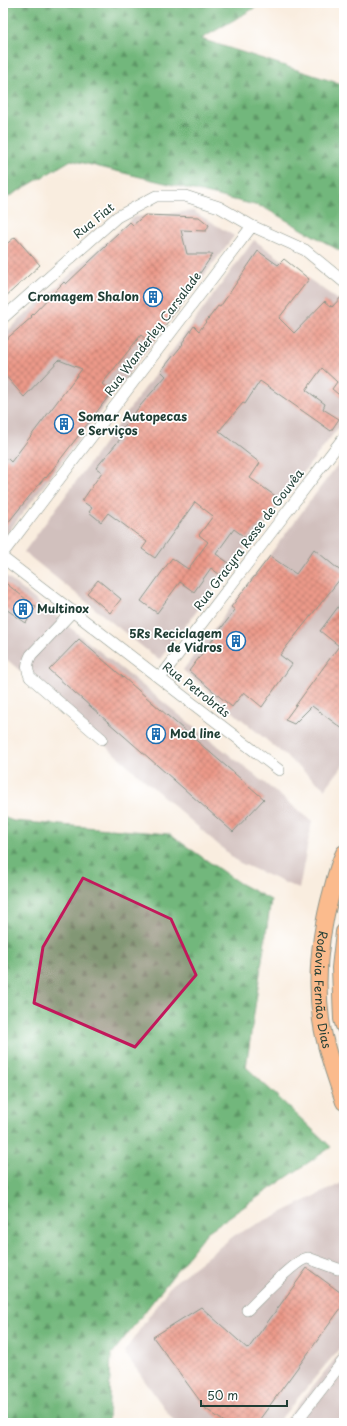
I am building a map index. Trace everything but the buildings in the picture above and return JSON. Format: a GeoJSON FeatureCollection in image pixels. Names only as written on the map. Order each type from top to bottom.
{"type":"FeatureCollection","features":[{"type":"Feature","properties":{"kind":"highway","name":"Rodovia Fernão Dias"},"geometry":{"type":"LineString","coordinates":[[344,853],[339,863],[325,917],[318,965],[321,1020],[330,1062],[344,1102]]}},
{"type":"Feature","properties":{"kind":"highway","name":"Rodovia Fernão Dias"},"geometry":{"type":"LineString","coordinates":[[344,932],[340,968],[342,1019],[344,1026]]}},
{"type":"Feature","properties":{"kind":"street","name":"Rua Fiat"},"geometry":{"type":"LineString","coordinates":[[3,318],[117,217],[156,196],[185,196],[219,207],[252,226],[306,250],[344,282]]}},
{"type":"Feature","properties":{"kind":"street","name":"Rua Wanderley Carsalade"},"geometry":{"type":"LineString","coordinates":[[3,553],[252,226]]}},
{"type":"Feature","properties":{"kind":"street","name":"Rua Gracyra Resse de Gouvêa"},"geometry":{"type":"LineString","coordinates":[[160,678],[344,437]]}},
{"type":"Feature","properties":{"kind":"street","name":"Rua Petrobrás"},"geometry":{"type":"LineString","coordinates":[[3,558],[279,770]]}},
{"type":"Feature","properties":{"kind":"street"},"geometry":{"type":"LineString","coordinates":[[73,611],[31,655],[27,662],[26,669],[30,677],[102,739]]}},
{"type":"Feature","properties":{"kind":"street"},"geometry":{"type":"LineString","coordinates":[[247,1310],[292,1267],[304,1259],[308,1258],[338,1269],[344,1268]]}},
{"type":"Feature","properties":{"kind":"street"},"geometry":{"type":"LineString","coordinates":[[295,1423],[344,1360]]}},
{"type":"Feature","properties":{"kind":"highlighted area"},"geometry":{"type":"Polygon","coordinates":[[[83,878],[171,919],[196,975],[135,1047],[34,1003],[43,947],[83,878]]]}},
{"type":"Feature","properties":{"kind":"shaded area"},"geometry":{"type":"Polygon","coordinates":[[[193,211],[234,236],[3,539],[3,335],[134,217],[193,211]]]}},
{"type":"Feature","properties":{"kind":"shaded area"},"geometry":{"type":"Polygon","coordinates":[[[254,240],[344,304],[344,420],[159,660],[24,552],[254,240]]]}},
{"type":"Feature","properties":{"kind":"shaded area"},"geometry":{"type":"Polygon","coordinates":[[[344,456],[344,764],[325,789],[183,670],[344,456]]]}},
{"type":"Feature","properties":{"kind":"shaded area"},"geometry":{"type":"Polygon","coordinates":[[[3,574],[312,821],[299,889],[238,862],[3,656],[3,574]]]}},
{"type":"Feature","properties":{"kind":"shaded area"},"geometry":{"type":"Polygon","coordinates":[[[344,1182],[344,1343],[277,1423],[175,1423],[124,1352],[171,1285],[235,1235],[344,1182]]]}},
{"type":"Feature","properties":{"kind":"shaded area"},"geometry":{"type":"Polygon","coordinates":[[[344,1348],[344,1423],[283,1423],[344,1348]]]}},
{"type":"Feature","properties":{"kind":"green space"},"geometry":{"type":"Polygon","coordinates":[[[3,3],[263,3],[201,39],[344,85],[344,253],[263,207],[71,160],[3,200],[3,3]]]}},
{"type":"Feature","properties":{"kind":"green space"},"geometry":{"type":"Polygon","coordinates":[[[3,817],[13,821],[169,834],[239,883],[271,900],[246,1067],[331,1147],[207,1232],[111,1355],[108,1423],[3,1423],[3,817]]]}},
{"type":"Feature","properties":{"kind":"place","name":"Cromagem Shalon"},"geometry":{"type":"Point","coordinates":[153,297]}},
{"type":"Feature","properties":{"kind":"place","name":"Somar Autopecas e Serviços"},"geometry":{"type":"Point","coordinates":[64,424]}},
{"type":"Feature","properties":{"kind":"place","name":"Multinox"},"geometry":{"type":"Point","coordinates":[23,609]}},
{"type":"Feature","properties":{"kind":"place","name":"5Rs Reciclagem de Vidros"},"geometry":{"type":"Point","coordinates":[236,641]}},
{"type":"Feature","properties":{"kind":"place","name":"Mod line"},"geometry":{"type":"Point","coordinates":[156,734]}}]}
